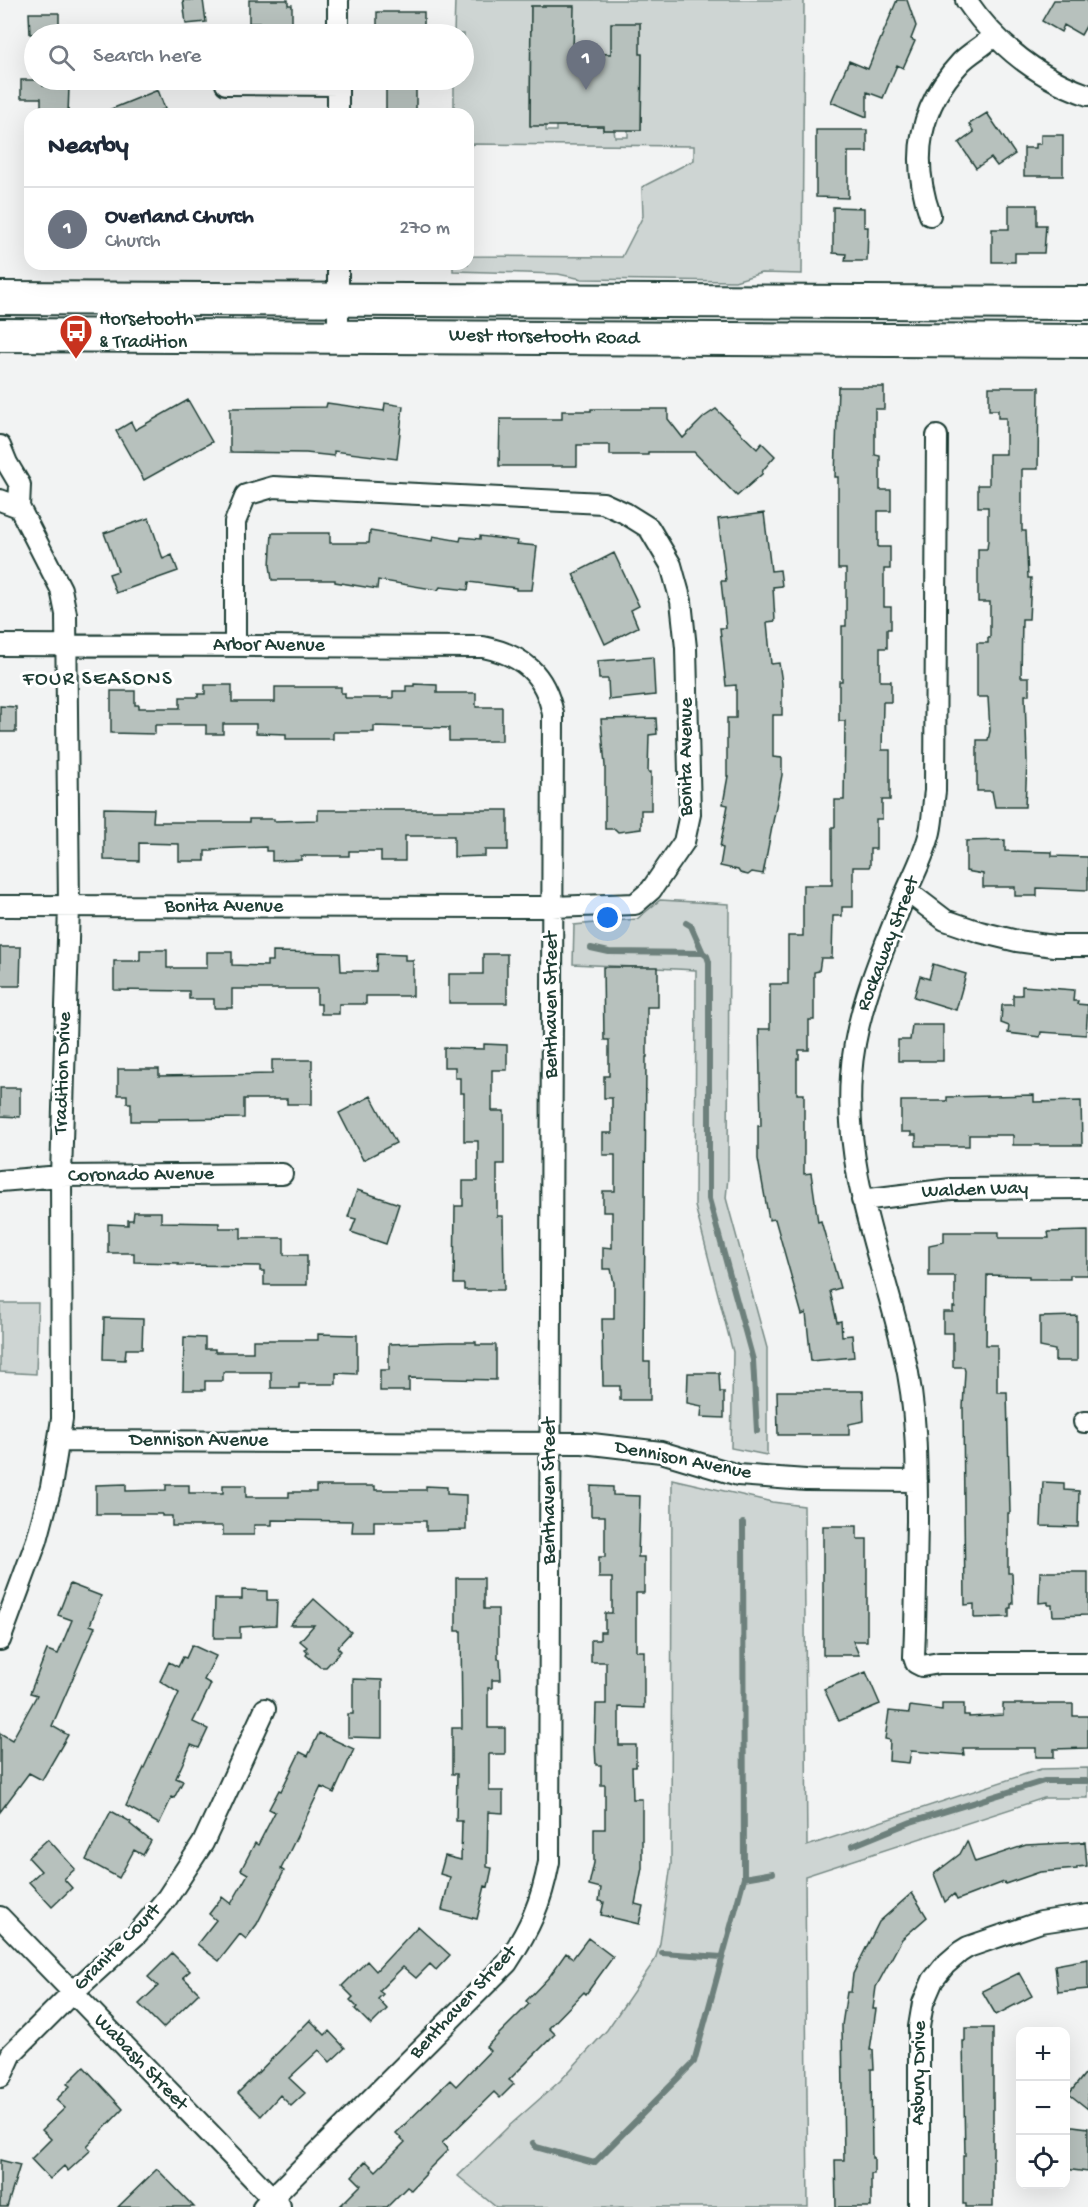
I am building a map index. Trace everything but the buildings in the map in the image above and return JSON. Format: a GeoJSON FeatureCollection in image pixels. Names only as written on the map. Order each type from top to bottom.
{"type":"FeatureCollection","features":[{"type":"Feature","properties":{"kind":"main road","name":"West Horsetooth Road"},"geometry":{"type":"LineString","coordinates":[[0,298],[1088,303]]}},
{"type":"Feature","properties":{"kind":"main road","name":"West Horsetooth Road"},"geometry":{"type":"LineString","coordinates":[[0,335],[1088,341]]}},
{"type":"Feature","properties":{"kind":"street"},"geometry":{"type":"LineString","coordinates":[[338,0],[338,24]]}},
{"type":"Feature","properties":{"kind":"street"},"geometry":{"type":"LineString","coordinates":[[966,0],[993,36],[1020,60],[1043,75],[1088,95]]}},
{"type":"Feature","properties":{"kind":"street"},"geometry":{"type":"LineString","coordinates":[[930,215],[923,195],[919,172],[920,143],[925,120],[945,81],[964,60],[993,36]]}},
{"type":"Feature","properties":{"kind":"street"},"geometry":{"type":"LineString","coordinates":[[338,90],[338,108]]}},
{"type":"Feature","properties":{"kind":"street"},"geometry":{"type":"LineString","coordinates":[[338,270],[338,336]]}},
{"type":"Feature","properties":{"kind":"street","name":"Rockaway Street"},"geometry":{"type":"LineString","coordinates":[[917,1481],[914,1409],[904,1354],[855,1169],[850,1125],[850,1076],[857,1032],[868,989],[921,861],[930,831],[935,791],[937,436]]}},
{"type":"Feature","properties":{"kind":"street","name":"Tradition Drive"},"geometry":{"type":"LineString","coordinates":[[0,446],[20,485],[19,507],[61,589],[66,614],[69,906],[61,1176],[63,1419],[51,1487],[37,1540],[0,1640]]}},
{"type":"Feature","properties":{"kind":"street","name":"Bonita Avenue"},"geometry":{"type":"LineString","coordinates":[[0,906],[552,908],[635,904],[651,890],[684,842],[690,814],[686,648],[681,602],[671,565],[649,528],[603,503],[273,487],[246,495],[235,522],[235,646]]}},
{"type":"Feature","properties":{"kind":"street"},"geometry":{"type":"LineString","coordinates":[[0,500],[19,507]]}},
{"type":"Feature","properties":{"kind":"street","name":"Arbor Avenue"},"geometry":{"type":"LineString","coordinates":[[0,645],[483,647],[509,654],[532,669]]}},
{"type":"Feature","properties":{"kind":"street","name":"Benthaven Street"},"geometry":{"type":"LineString","coordinates":[[272,2204],[507,1963],[526,1934],[538,1909],[549,1862],[553,714],[550,699],[532,669]]}},
{"type":"Feature","properties":{"kind":"street"},"geometry":{"type":"LineString","coordinates":[[907,891],[945,920],[981,932],[1017,941],[1054,946],[1088,946]]}},
{"type":"Feature","properties":{"kind":"street","name":"Coronado Avenue"},"geometry":{"type":"LineString","coordinates":[[0,1181],[61,1176],[282,1174]]}},
{"type":"Feature","properties":{"kind":"street","name":"Walden Way"},"geometry":{"type":"LineString","coordinates":[[862,1200],[951,1189],[1088,1188]]}},
{"type":"Feature","properties":{"kind":"street","name":"Dennison Avenue"},"geometry":{"type":"LineString","coordinates":[[59,1441],[583,1443],[661,1452],[738,1475],[806,1480],[917,1481]]}},
{"type":"Feature","properties":{"kind":"street"},"geometry":{"type":"LineString","coordinates":[[917,1481],[914,1656],[916,1663],[922,1665],[1088,1663]]}},
{"type":"Feature","properties":{"kind":"street","name":"Granite Court"},"geometry":{"type":"LineString","coordinates":[[1,2077],[12,2053],[72,1993],[137,1934],[167,1898],[203,1843],[265,1708]]}},
{"type":"Feature","properties":{"kind":"street","name":"Asbury Drive"},"geometry":{"type":"LineString","coordinates":[[919,2207],[919,2027],[923,2003],[933,1980],[945,1965],[968,1947],[1041,1922],[1088,1915]]}},
{"type":"Feature","properties":{"kind":"street","name":"Wabash Street"},"geometry":{"type":"LineString","coordinates":[[0,1917],[272,2204]]}},
{"type":"Feature","properties":{"kind":"shaded area"},"geometry":{"type":"Polygon","coordinates":[[[455,0],[804,0],[802,274],[761,273],[735,281],[582,279],[558,274],[453,271],[474,270],[474,256],[622,257],[643,216],[642,187],[694,160],[694,146],[474,144],[474,108],[454,108],[454,90],[474,90],[474,24],[454,24],[455,0]],[[531,6],[530,125],[546,126],[546,131],[556,131],[556,126],[603,126],[603,130],[614,130],[615,137],[628,137],[628,130],[641,130],[642,55],[573,53],[573,6],[531,6]],[[640,23],[611,38],[640,38],[640,23]]]}},
{"type":"Feature","properties":{"kind":"shaded area"},"geometry":{"type":"Polygon","coordinates":[[[660,900],[729,904],[726,1198],[767,1348],[767,1455],[731,1448],[733,1352],[695,1206],[696,970],[573,964],[574,925],[637,919],[660,900]]]}},
{"type":"Feature","properties":{"kind":"shaded area"},"geometry":{"type":"Polygon","coordinates":[[[0,1303],[38,1303],[36,1374],[0,1372],[0,1303]]]}},
{"type":"Feature","properties":{"kind":"shaded area"},"geometry":{"type":"Polygon","coordinates":[[[672,1479],[772,1502],[804,1506],[807,1846],[1041,1769],[1088,1768],[1088,1798],[1044,1798],[805,1876],[808,2207],[496,2207],[458,2176],[509,2126],[560,2081],[607,2030],[655,1960],[660,1943],[671,1864],[672,1479]]]}},
{"type":"Feature","properties":{"kind":"waterway"},"geometry":{"type":"LineString","coordinates":[[686,923],[691,926],[703,953]]}},
{"type":"Feature","properties":{"kind":"waterway"},"geometry":{"type":"LineString","coordinates":[[591,948],[609,952],[703,953],[707,956],[709,962],[709,1199],[753,1360],[757,1431]]}},
{"type":"Feature","properties":{"kind":"waterway"},"geometry":{"type":"LineString","coordinates":[[533,2143],[536,2147],[594,2163],[694,2062],[744,1878],[743,1523]]}},
{"type":"Feature","properties":{"kind":"waterway"},"geometry":{"type":"LineString","coordinates":[[852,1846],[911,1822],[1044,1781],[1088,1781]]}},
{"type":"Feature","properties":{"kind":"waterway"},"geometry":{"type":"LineString","coordinates":[[744,1878],[773,1873]]}},
{"type":"Feature","properties":{"kind":"waterway"},"geometry":{"type":"LineString","coordinates":[[662,1953],[722,1957]]}},
{"type":"Feature","properties":{"kind":"place","name":"Overland Church"},"geometry":{"type":"Point","coordinates":[586,90]}},
{"type":"Feature","properties":{"kind":"place","name":"Horsetooth & Tradition"},"geometry":{"type":"Point","coordinates":[76,360]}},
{"type":"Feature","properties":{"kind":"district","name":"FOUR SEASONS"},"geometry":{"type":"Point","coordinates":[98,680]}}]}
